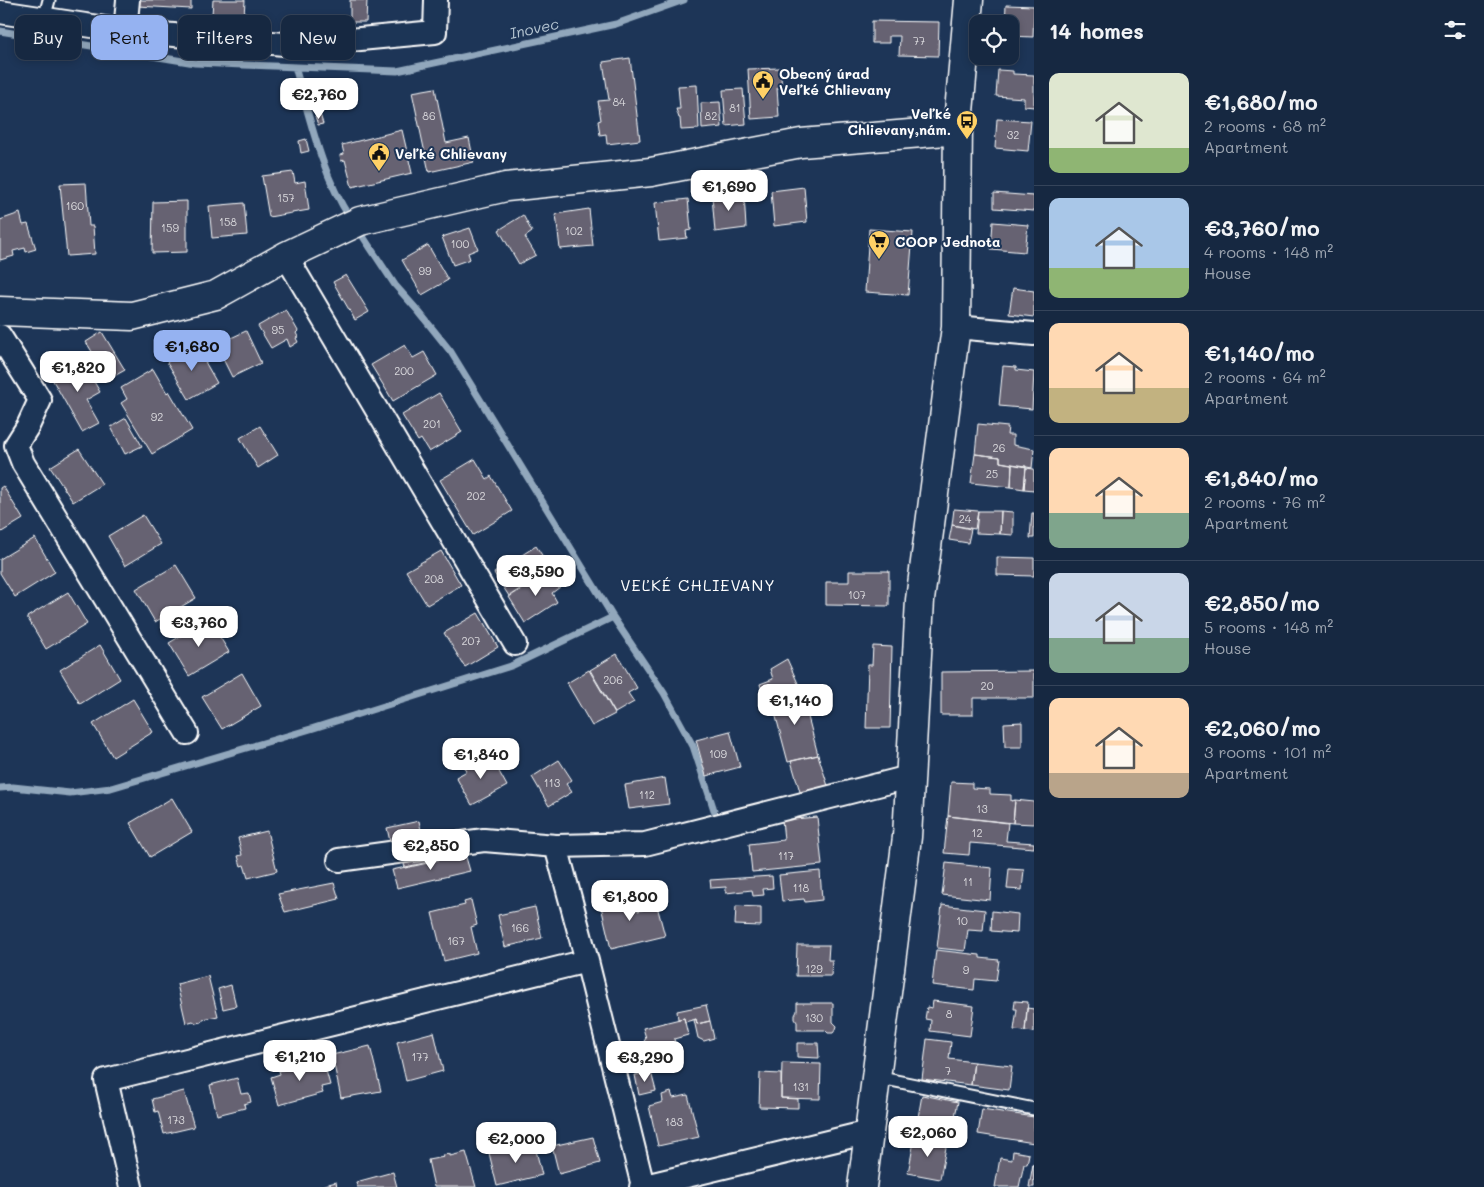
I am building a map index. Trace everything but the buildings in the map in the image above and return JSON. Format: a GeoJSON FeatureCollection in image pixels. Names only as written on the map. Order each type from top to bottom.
{"type":"FeatureCollection","features":[{"type":"Feature","properties":{"kind":"street"},"geometry":{"type":"LineString","coordinates":[[127,15],[128,0]]}},
{"type":"Feature","properties":{"kind":"street"},"geometry":{"type":"LineString","coordinates":[[168,35],[296,45],[435,32],[436,0]]}},
{"type":"Feature","properties":{"kind":"street"},"geometry":{"type":"LineString","coordinates":[[862,1187],[907,837],[920,600],[956,327],[958,130],[969,0]]}},
{"type":"Feature","properties":{"kind":"street"},"geometry":{"type":"LineString","coordinates":[[0,12],[46,10],[91,22]]}},
{"type":"Feature","properties":{"kind":"street"},"geometry":{"type":"LineString","coordinates":[[0,311],[132,316],[216,295],[286,256],[354,224],[506,187],[651,172],[801,143],[958,130]]}},
{"type":"Feature","properties":{"kind":"street"},"geometry":{"type":"LineString","coordinates":[[286,256],[515,644]]}},
{"type":"Feature","properties":{"kind":"street"},"geometry":{"type":"LineString","coordinates":[[956,327],[1034,334]]}},
{"type":"Feature","properties":{"kind":"street"},"geometry":{"type":"LineString","coordinates":[[0,336],[40,400],[28,426],[16,445],[23,463],[187,733]]}},
{"type":"Feature","properties":{"kind":"street"},"geometry":{"type":"LineString","coordinates":[[338,860],[484,840],[556,846],[645,844],[909,777]]}},
{"type":"Feature","properties":{"kind":"street"},"geometry":{"type":"LineString","coordinates":[[556,846],[587,961],[642,1187],[869,1132]]}},
{"type":"Feature","properties":{"kind":"street"},"geometry":{"type":"LineString","coordinates":[[131,1187],[106,1080],[587,961]]}},
{"type":"Feature","properties":{"kind":"lane"},"geometry":{"type":"LineString","coordinates":[[876,1077],[1034,1108]]}},
{"type":"Feature","properties":{"kind":"waterway","name":"Inovec"},"geometry":{"type":"LineString","coordinates":[[0,31],[195,63],[397,71],[616,24],[684,0]]}},
{"type":"Feature","properties":{"kind":"waterway"},"geometry":{"type":"LineString","coordinates":[[295,67],[324,164],[331,183],[350,218]]}},
{"type":"Feature","properties":{"kind":"waterway"},"geometry":{"type":"LineString","coordinates":[[358,229],[395,285],[451,352],[613,617],[664,693],[693,746],[714,810]]}},
{"type":"Feature","properties":{"kind":"waterway"},"geometry":{"type":"LineString","coordinates":[[0,788],[13,787],[70,793],[111,788],[314,728],[511,666],[613,617]]}},
{"type":"Feature","properties":{"kind":"place","name":"Obecný úrad Veľké Chlievany"},"geometry":{"type":"Point","coordinates":[763,100]}},
{"type":"Feature","properties":{"kind":"place","name":"Veľké Chlievany,nám."},"geometry":{"type":"Point","coordinates":[967,140]}},
{"type":"Feature","properties":{"kind":"place","name":"Veľké Chlievany"},"geometry":{"type":"Point","coordinates":[379,172]}},
{"type":"Feature","properties":{"kind":"place","name":"COOP Jednota"},"geometry":{"type":"Point","coordinates":[879,260]}},
{"type":"Feature","properties":{"kind":"district","name":"VEĽKÉ CHLIEVANY"},"geometry":{"type":"Point","coordinates":[698,584]}}]}
